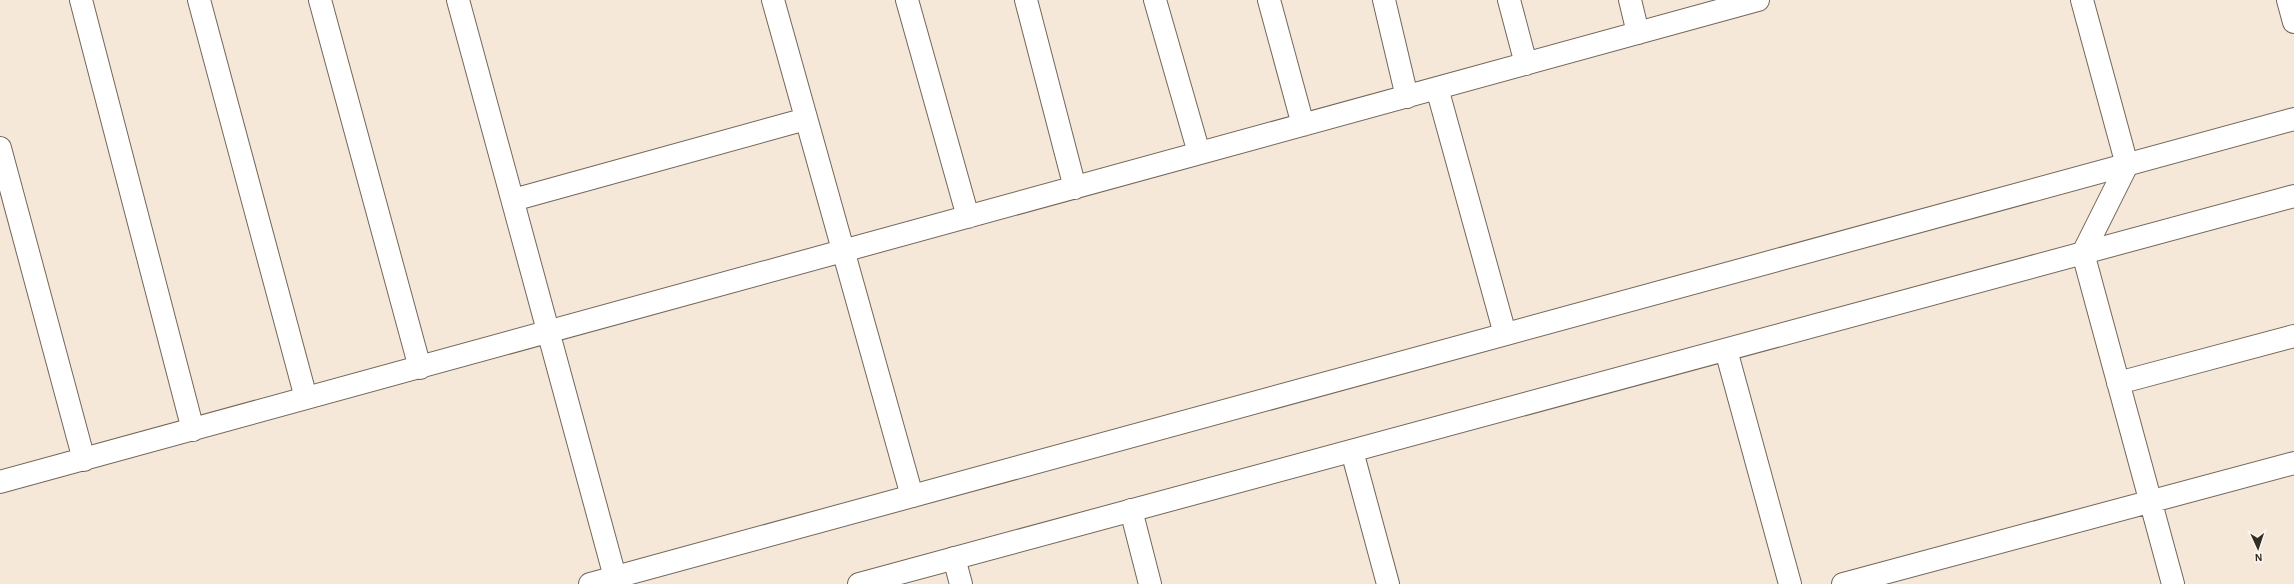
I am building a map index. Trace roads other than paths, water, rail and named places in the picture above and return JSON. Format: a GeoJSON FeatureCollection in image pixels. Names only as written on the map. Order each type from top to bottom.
{"type":"FeatureCollection","features":[{"type":"Feature","properties":{"kind":"street"},"geometry":{"type":"LineString","coordinates":[[81,0],[193,430]]}},
{"type":"Feature","properties":{"kind":"street"},"geometry":{"type":"LineString","coordinates":[[199,0],[306,398]]}},
{"type":"Feature","properties":{"kind":"street"},"geometry":{"type":"LineString","coordinates":[[320,0],[420,368]]}},
{"type":"Feature","properties":{"kind":"street"},"geometry":{"type":"LineString","coordinates":[[458,0],[615,577]]}},
{"type":"Feature","properties":{"kind":"street"},"geometry":{"type":"LineString","coordinates":[[773,0],[912,496]]}},
{"type":"Feature","properties":{"kind":"street"},"geometry":{"type":"LineString","coordinates":[[906,0],[968,217]]}},
{"type":"Feature","properties":{"kind":"street"},"geometry":{"type":"LineString","coordinates":[[1026,0],[1075,188]]}},
{"type":"Feature","properties":{"kind":"street"},"geometry":{"type":"LineString","coordinates":[[1155,0],[1199,153]]}},
{"type":"Feature","properties":{"kind":"street"},"geometry":{"type":"LineString","coordinates":[[1269,0],[1303,125]]}},
{"type":"Feature","properties":{"kind":"street"},"geometry":{"type":"LineString","coordinates":[[1384,0],[1407,97]]}},
{"type":"Feature","properties":{"kind":"street"},"geometry":{"type":"LineString","coordinates":[[1509,0],[1526,64]]}},
{"type":"Feature","properties":{"kind":"street"},"geometry":{"type":"LineString","coordinates":[[1630,0],[1638,33]]}},
{"type":"Feature","properties":{"kind":"street"},"geometry":{"type":"LineString","coordinates":[[0,482],[1407,97],[1754,0]]}},
{"type":"Feature","properties":{"kind":"street"},"geometry":{"type":"LineString","coordinates":[[2082,0],[2127,165],[2083,253],[2173,584]]}},
{"type":"Feature","properties":{"kind":"street"},"geometry":{"type":"LineString","coordinates":[[2288,0],[2294,22]]}},
{"type":"Feature","properties":{"kind":"street"},"geometry":{"type":"LineString","coordinates":[[1437,88],[1505,334]]}},
{"type":"Feature","properties":{"kind":"street"},"geometry":{"type":"LineString","coordinates":[[513,200],[806,119]]}},
{"type":"Feature","properties":{"kind":"street"},"geometry":{"type":"LineString","coordinates":[[590,584],[2294,119]]}},
{"type":"Feature","properties":{"kind":"street"},"geometry":{"type":"LineString","coordinates":[[0,148],[84,460]]}},
{"type":"Feature","properties":{"kind":"street"},"geometry":{"type":"LineString","coordinates":[[859,584],[2294,196]]}},
{"type":"Feature","properties":{"kind":"street"},"geometry":{"type":"LineString","coordinates":[[2118,383],[2294,336]]}},
{"type":"Feature","properties":{"kind":"street"},"geometry":{"type":"LineString","coordinates":[[1726,350],[1790,584]]}},
{"type":"Feature","properties":{"kind":"street"},"geometry":{"type":"LineString","coordinates":[[1352,451],[1388,584]]}},
{"type":"Feature","properties":{"kind":"street"},"geometry":{"type":"LineString","coordinates":[[1843,584],[2294,463]]}},
{"type":"Feature","properties":{"kind":"street"},"geometry":{"type":"LineString","coordinates":[[1131,510],[1150,584]]}},
{"type":"Feature","properties":{"kind":"street"},"geometry":{"type":"LineString","coordinates":[[954,558],[961,584]]}}]}
